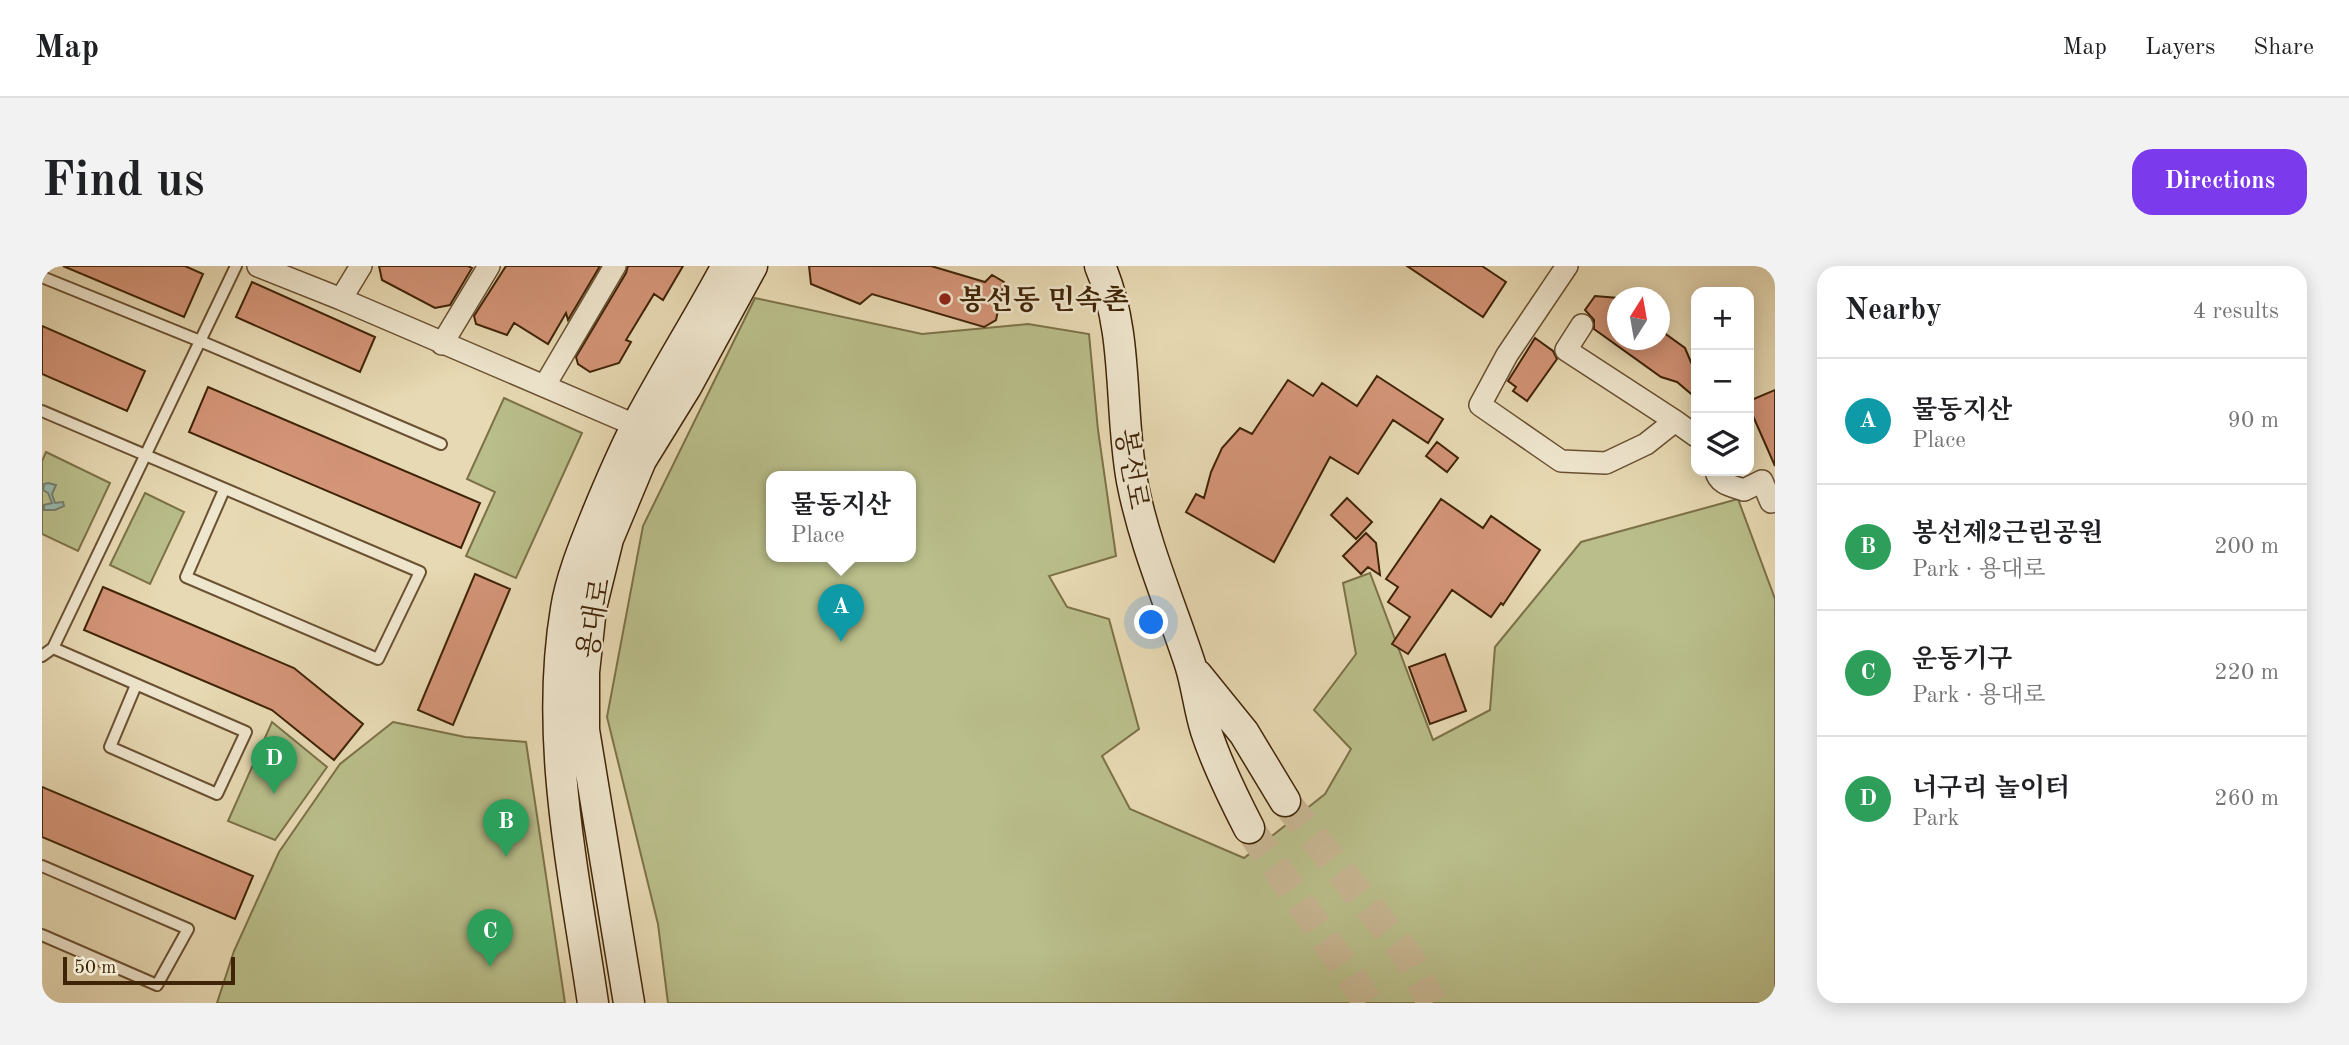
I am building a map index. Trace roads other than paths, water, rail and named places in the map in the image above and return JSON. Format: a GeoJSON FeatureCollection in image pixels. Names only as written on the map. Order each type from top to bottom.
{"type":"FeatureCollection","features":[{"type":"Feature","properties":{"kind":"street"},"geometry":{"type":"LineString","coordinates":[[258,266],[637,426]]}},
{"type":"Feature","properties":{"kind":"street"},"geometry":{"type":"LineString","coordinates":[[341,299],[361,266]]}},
{"type":"Feature","properties":{"kind":"street"},"geometry":{"type":"LineString","coordinates":[[442,344],[489,266]]}},
{"type":"Feature","properties":{"kind":"street"},"geometry":{"type":"LineString","coordinates":[[545,385],[615,266]]}},
{"type":"Feature","properties":{"kind":"street","name":"용대로"},"geometry":{"type":"LineString","coordinates":[[593,1003],[566,817],[558,737],[558,673],[566,607],[584,545],[637,426],[727,266]]}},
{"type":"Feature","properties":{"kind":"street","name":"용대로"},"geometry":{"type":"LineString","coordinates":[[629,1003],[584,730],[584,672],[591,608],[608,539],[641,460],[686,387],[752,266]]}},
{"type":"Feature","properties":{"kind":"street","name":"봉선로"},"geometry":{"type":"LineString","coordinates":[[1100,266],[1109,288],[1120,352],[1123,410],[1132,482],[1153,559],[1191,667]]}},
{"type":"Feature","properties":{"kind":"street"},"geometry":{"type":"LineString","coordinates":[[1567,266],[1507,355],[1480,405],[1561,461],[1606,463],[1646,444],[1675,421]]}},
{"type":"Feature","properties":{"kind":"street"},"geometry":{"type":"LineString","coordinates":[[1582,325],[1566,350],[1691,432]]}},
{"type":"Feature","properties":{"kind":"street"},"geometry":{"type":"LineString","coordinates":[[1717,476],[1725,484],[1744,490],[1762,481],[1771,502]]}},
{"type":"Feature","properties":{"kind":"street"},"geometry":{"type":"LineString","coordinates":[[1191,667],[1244,733],[1285,801]]}},
{"type":"Feature","properties":{"kind":"street"},"geometry":{"type":"LineString","coordinates":[[1191,667],[1215,756],[1249,828]]}},
{"type":"Feature","properties":{"kind":"lane"},"geometry":{"type":"LineString","coordinates":[[42,656],[53,648],[236,266]]}},
{"type":"Feature","properties":{"kind":"lane"},"geometry":{"type":"LineString","coordinates":[[42,277],[200,341],[440,444]]}},
{"type":"Feature","properties":{"kind":"lane"},"geometry":{"type":"LineString","coordinates":[[42,411],[420,572],[378,659],[186,577],[224,490]]}},
{"type":"Feature","properties":{"kind":"lane"},"geometry":{"type":"LineString","coordinates":[[53,648],[246,732],[217,794],[110,747],[136,685]]}},
{"type":"Feature","properties":{"kind":"lane"},"geometry":{"type":"LineString","coordinates":[[42,866],[188,929],[157,985],[42,935]]}},
{"type":"Feature","properties":{"kind":"water"},"geometry":{"type":"Polygon","coordinates":[[[44,484],[56,485],[52,494],[55,503],[63,502],[64,506],[55,510],[44,510],[44,505],[52,503],[48,493],[43,490],[44,484]]]}},
{"type":"Feature","properties":{"kind":"tunnel"},"geometry":{"type":"LineString","coordinates":[[1285,801],[1407,955],[1432,1003]]}},
{"type":"Feature","properties":{"kind":"tunnel"},"geometry":{"type":"LineString","coordinates":[[1249,828],[1367,1003]]}},
{"type":"Feature","properties":{"kind":"place","name":"봉선동 민속촌"},"geometry":{"type":"Point","coordinates":[945,299]}},
{"type":"Feature","properties":{"kind":"place","name":"물동지산"},"geometry":{"type":"Point","coordinates":[841,642]}},
{"type":"Feature","properties":{"kind":"place","name":"너구리 놀이터"},"geometry":{"type":"Point","coordinates":[274,794]}},
{"type":"Feature","properties":{"kind":"place","name":"봉선제2근린공원"},"geometry":{"type":"Point","coordinates":[506,857]}},
{"type":"Feature","properties":{"kind":"place","name":"운동기구"},"geometry":{"type":"Point","coordinates":[490,967]}}]}
